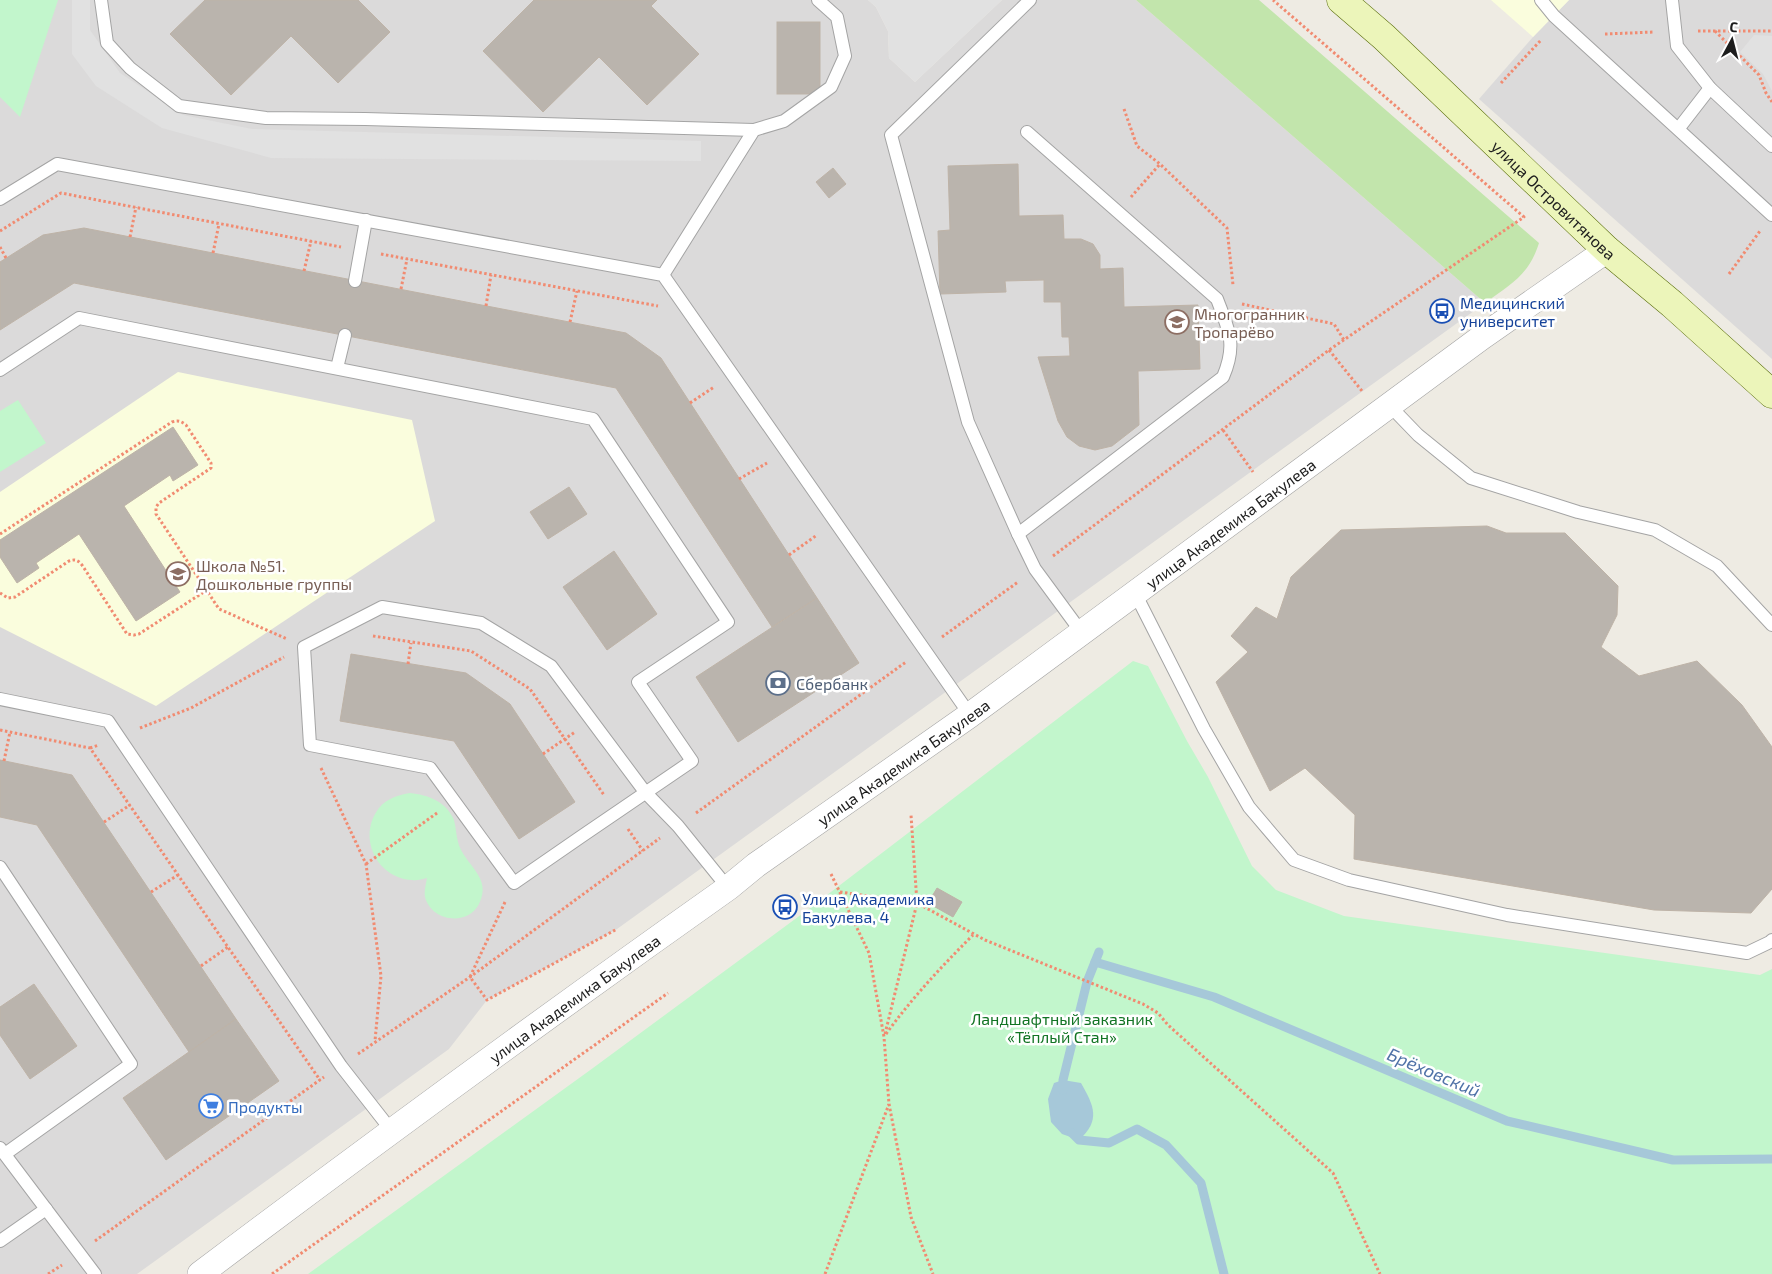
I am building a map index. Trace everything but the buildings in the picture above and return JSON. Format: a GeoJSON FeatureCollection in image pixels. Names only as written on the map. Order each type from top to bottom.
{"type":"FeatureCollection","features":[{"type":"Feature","properties":{"kind":"main road","name":"улица Островитянова"},"geometry":{"type":"LineString","coordinates":[[1341,0],[1384,37],[1607,250],[1672,304],[1772,394]]}},
{"type":"Feature","properties":{"kind":"street","name":"улица Академика Бакулева"},"geometry":{"type":"LineString","coordinates":[[200,1274],[508,1044],[728,888],[756,865],[970,715],[1385,410],[1482,336],[1607,250]]}},
{"type":"Feature","properties":{"kind":"lane"},"geometry":{"type":"LineString","coordinates":[[101,0],[107,43],[130,68],[179,106],[266,118],[385,119],[754,130],[784,121],[832,86],[845,56],[837,17],[818,0]]}},
{"type":"Feature","properties":{"kind":"lane"},"geometry":{"type":"LineString","coordinates":[[1030,0],[891,135],[968,422],[1018,534],[1036,569],[1082,633]]}},
{"type":"Feature","properties":{"kind":"lane"},"geometry":{"type":"LineString","coordinates":[[1541,0],[1554,16],[1772,214]]}},
{"type":"Feature","properties":{"kind":"lane"},"geometry":{"type":"LineString","coordinates":[[1672,0],[1677,46],[1710,88],[1772,146]]}},
{"type":"Feature","properties":{"kind":"lane"},"geometry":{"type":"LineString","coordinates":[[1679,128],[1710,88]]}},
{"type":"Feature","properties":{"kind":"lane"},"geometry":{"type":"LineString","coordinates":[[663,275],[754,130]]}},
{"type":"Feature","properties":{"kind":"lane"},"geometry":{"type":"LineString","coordinates":[[1018,534],[1223,377],[1229,362],[1231,337],[1217,299],[1027,132]]}},
{"type":"Feature","properties":{"kind":"lane"},"geometry":{"type":"LineString","coordinates":[[0,199],[57,164],[663,275],[970,715]]}},
{"type":"Feature","properties":{"kind":"lane"},"geometry":{"type":"LineString","coordinates":[[355,281],[366,220]]}},
{"type":"Feature","properties":{"kind":"lane"},"geometry":{"type":"LineString","coordinates":[[0,370],[79,318],[592,419],[728,622],[638,682],[692,761],[646,792],[514,883],[430,768],[310,745],[304,647],[382,607],[481,623],[551,666],[646,792],[678,826],[728,888]]}},
{"type":"Feature","properties":{"kind":"lane"},"geometry":{"type":"LineString","coordinates":[[337,368],[345,335]]}},
{"type":"Feature","properties":{"kind":"lane"},"geometry":{"type":"LineString","coordinates":[[1385,410],[1471,478],[1578,512],[1655,530],[1717,566],[1772,625]]}},
{"type":"Feature","properties":{"kind":"lane"},"geometry":{"type":"LineString","coordinates":[[1135,593],[1204,729],[1249,808],[1294,860],[1349,880],[1507,915],[1747,953],[1772,940]]}},
{"type":"Feature","properties":{"kind":"lane"},"geometry":{"type":"LineString","coordinates":[[0,699],[108,722],[341,1066],[392,1130]]}},
{"type":"Feature","properties":{"kind":"lane"},"geometry":{"type":"LineString","coordinates":[[0,867],[131,1064],[3,1150],[95,1274]]}},
{"type":"Feature","properties":{"kind":"lane"},"geometry":{"type":"LineString","coordinates":[[0,1241],[46,1209]]}},
{"type":"Feature","properties":{"kind":"path"},"geometry":{"type":"LineString","coordinates":[[48,1274],[320,1080],[470,977],[642,851],[924,650],[1036,569],[1329,350],[1524,217],[1273,0]]}},
{"type":"Feature","properties":{"kind":"path"},"geometry":{"type":"LineString","coordinates":[[1714,31],[1759,75],[1766,93],[1772,102]]}},
{"type":"Feature","properties":{"kind":"path"},"geometry":{"type":"LineString","coordinates":[[1501,83],[1540,40]]}},
{"type":"Feature","properties":{"kind":"path"},"geometry":{"type":"LineString","coordinates":[[1124,110],[1137,146],[1160,164],[1227,228],[1235,303]]}},
{"type":"Feature","properties":{"kind":"path"},"geometry":{"type":"LineString","coordinates":[[1138,190],[1160,164]]}},
{"type":"Feature","properties":{"kind":"path"},"geometry":{"type":"LineString","coordinates":[[0,224],[2,230],[61,193],[662,307]]}},
{"type":"Feature","properties":{"kind":"path"},"geometry":{"type":"LineString","coordinates":[[130,237],[136,207]]}},
{"type":"Feature","properties":{"kind":"path"},"geometry":{"type":"LineString","coordinates":[[213,253],[219,224]]}},
{"type":"Feature","properties":{"kind":"path"},"geometry":{"type":"LineString","coordinates":[[1729,274],[1760,232]]}},
{"type":"Feature","properties":{"kind":"path"},"geometry":{"type":"LineString","coordinates":[[304,270],[311,241]]}},
{"type":"Feature","properties":{"kind":"path"},"geometry":{"type":"LineString","coordinates":[[0,247],[6,258]]}},
{"type":"Feature","properties":{"kind":"path"},"geometry":{"type":"LineString","coordinates":[[401,290],[408,259]]}},
{"type":"Feature","properties":{"kind":"path"},"geometry":{"type":"LineString","coordinates":[[486,306],[491,275]]}},
{"type":"Feature","properties":{"kind":"path"},"geometry":{"type":"LineString","coordinates":[[570,322],[577,291]]}},
{"type":"Feature","properties":{"kind":"path"},"geometry":{"type":"LineString","coordinates":[[1217,299],[1334,324],[1344,340]]}},
{"type":"Feature","properties":{"kind":"path"},"geometry":{"type":"LineString","coordinates":[[1329,350],[1385,410]]}},
{"type":"Feature","properties":{"kind":"path"},"geometry":{"type":"LineString","coordinates":[[690,403],[715,386],[720,394]]}},
{"type":"Feature","properties":{"kind":"path"},"geometry":{"type":"LineString","coordinates":[[0,534],[172,422],[176,420],[182,422],[186,425],[211,463],[211,468],[159,503],[156,514],[219,609],[304,647]]}},
{"type":"Feature","properties":{"kind":"path"},"geometry":{"type":"LineString","coordinates":[[1223,430],[1269,495]]}},
{"type":"Feature","properties":{"kind":"path"},"geometry":{"type":"LineString","coordinates":[[740,479],[768,463],[762,455]]}},
{"type":"Feature","properties":{"kind":"path"},"geometry":{"type":"LineString","coordinates":[[789,555],[817,535],[812,527]]}},
{"type":"Feature","properties":{"kind":"path"},"geometry":{"type":"LineString","coordinates":[[0,593],[8,598],[15,597],[69,562],[79,561],[127,634],[134,636],[207,590]]}},
{"type":"Feature","properties":{"kind":"path"},"geometry":{"type":"LineString","coordinates":[[338,630],[471,651],[530,689],[642,851]]}},
{"type":"Feature","properties":{"kind":"path"},"geometry":{"type":"LineString","coordinates":[[408,664],[411,643]]}},
{"type":"Feature","properties":{"kind":"path"},"geometry":{"type":"LineString","coordinates":[[0,730],[90,748],[191,708],[304,647]]}},
{"type":"Feature","properties":{"kind":"path"},"geometry":{"type":"LineString","coordinates":[[899,655],[905,663]]}},
{"type":"Feature","properties":{"kind":"path"},"geometry":{"type":"LineString","coordinates":[[543,754],[592,720]]}},
{"type":"Feature","properties":{"kind":"path"},"geometry":{"type":"LineString","coordinates":[[4,761],[10,732]]}},
{"type":"Feature","properties":{"kind":"path"},"geometry":{"type":"LineString","coordinates":[[310,745],[366,864],[381,976],[375,1042]]}},
{"type":"Feature","properties":{"kind":"path"},"geometry":{"type":"LineString","coordinates":[[90,748],[320,1080]]}},
{"type":"Feature","properties":{"kind":"path"},"geometry":{"type":"LineString","coordinates":[[366,864],[454,801]]}},
{"type":"Feature","properties":{"kind":"path"},"geometry":{"type":"LineString","coordinates":[[104,822],[130,805]]}},
{"type":"Feature","properties":{"kind":"path"},"geometry":{"type":"LineString","coordinates":[[884,1037],[917,903],[911,815]]}},
{"type":"Feature","properties":{"kind":"path"},"geometry":{"type":"LineString","coordinates":[[831,874],[869,954],[884,1037],[890,1104],[911,1217],[933,1274]]}},
{"type":"Feature","properties":{"kind":"path"},"geometry":{"type":"LineString","coordinates":[[151,892],[178,875]]}},
{"type":"Feature","properties":{"kind":"path"},"geometry":{"type":"LineString","coordinates":[[470,977],[514,883]]}},
{"type":"Feature","properties":{"kind":"path"},"geometry":{"type":"LineString","coordinates":[[840,892],[917,903],[973,935],[1143,1004],[1158,1014],[1333,1173],[1380,1274]]}},
{"type":"Feature","properties":{"kind":"path"},"geometry":{"type":"LineString","coordinates":[[470,977],[487,1000],[617,929]]}},
{"type":"Feature","properties":{"kind":"path"},"geometry":{"type":"LineString","coordinates":[[884,1037],[929,979],[973,935]]}},
{"type":"Feature","properties":{"kind":"path"},"geometry":{"type":"LineString","coordinates":[[201,966],[228,947]]}},
{"type":"Feature","properties":{"kind":"path"},"geometry":{"type":"LineString","coordinates":[[272,1274],[668,993]]}},
{"type":"Feature","properties":{"kind":"path"},"geometry":{"type":"LineString","coordinates":[[825,1274],[890,1104]]}},
{"type":"Feature","properties":{"kind":"shaded area"},"geometry":{"type":"Polygon","coordinates":[[[0,0],[868,0],[876,7],[888,31],[889,58],[915,82],[1002,0],[1136,0],[1485,303],[617,929],[487,1000],[449,1049],[137,1274],[0,1274],[0,0]]]}},
{"type":"Feature","properties":{"kind":"shaded area"},"geometry":{"type":"Polygon","coordinates":[[[72,0],[90,0],[90,30],[120,73],[183,115],[252,129],[701,141],[701,161],[271,158],[162,128],[96,86],[72,54],[72,0]]]}},
{"type":"Feature","properties":{"kind":"shaded area"},"geometry":{"type":"Polygon","coordinates":[[[868,0],[1002,0],[915,82],[889,58],[888,31],[876,7],[868,0]]]}},
{"type":"Feature","properties":{"kind":"shaded area"},"geometry":{"type":"Polygon","coordinates":[[[1491,0],[1569,0],[1533,37],[1491,0]]]}},
{"type":"Feature","properties":{"kind":"shaded area"},"geometry":{"type":"Polygon","coordinates":[[[1569,0],[1772,0],[1772,359],[1479,99],[1533,37],[1569,0]]]}},
{"type":"Feature","properties":{"kind":"shaded area"},"geometry":{"type":"Polygon","coordinates":[[[1754,35],[1772,36],[1772,91],[1763,74],[1740,52],[1754,35]]]}},
{"type":"Feature","properties":{"kind":"shaded area","name":"Школа №51. Дошкольные группы"},"geometry":{"type":"Polygon","coordinates":[[[178,372],[412,420],[435,521],[156,706],[0,627],[0,492],[178,372]]]}},
{"type":"Feature","properties":{"kind":"green space"},"geometry":{"type":"Polygon","coordinates":[[[0,0],[58,0],[20,117],[0,97],[0,0]]]}},
{"type":"Feature","properties":{"kind":"green space"},"geometry":{"type":"Polygon","coordinates":[[[1136,0],[1259,0],[1539,243],[1530,263],[1518,278],[1485,303],[1136,0]]]}},
{"type":"Feature","properties":{"kind":"green space"},"geometry":{"type":"Polygon","coordinates":[[[18,400],[46,443],[0,472],[0,411],[18,400]]]}},
{"type":"Feature","properties":{"kind":"green space","name":"Ландшафтный заказник «Тёплый Стан»"},"geometry":{"type":"Polygon","coordinates":[[[1133,661],[1148,666],[1208,777],[1252,866],[1276,890],[1344,916],[1760,975],[1772,969],[1772,1274],[308,1274],[810,908],[1133,661]]]}},
{"type":"Feature","properties":{"kind":"green space"},"geometry":{"type":"Polygon","coordinates":[[[410,793],[430,797],[451,813],[461,850],[476,871],[482,886],[479,904],[466,916],[450,918],[434,911],[425,897],[427,878],[414,880],[399,877],[389,872],[380,864],[374,854],[370,843],[370,831],[373,819],[379,808],[389,799],[410,793]]]}},
{"type":"Feature","properties":{"kind":"water"},"geometry":{"type":"Polygon","coordinates":[[[1063,1080],[1081,1083],[1092,1106],[1093,1119],[1086,1133],[1079,1140],[1062,1134],[1051,1122],[1048,1099],[1054,1083],[1063,1080]]]}},
{"type":"Feature","properties":{"kind":"waterway"},"geometry":{"type":"LineString","coordinates":[[1063,1090],[1063,1080],[1087,982],[1099,952]]}},
{"type":"Feature","properties":{"kind":"waterway","name":"Брёховский"},"geometry":{"type":"LineString","coordinates":[[1095,962],[1214,997],[1507,1121],[1673,1160],[1772,1159]]}},
{"type":"Feature","properties":{"kind":"waterway"},"geometry":{"type":"LineString","coordinates":[[1072,1133],[1079,1140],[1109,1143],[1137,1129],[1166,1145],[1201,1183],[1224,1274]]}},
{"type":"Feature","properties":{"kind":"place","name":"Медицинский университет"},"geometry":{"type":"Point","coordinates":[1442,311]}},
{"type":"Feature","properties":{"kind":"place","name":"Многогранник Тропарёво"},"geometry":{"type":"Point","coordinates":[1177,322]}},
{"type":"Feature","properties":{"kind":"place","name":"Школа №51. Дошкольные группы"},"geometry":{"type":"Point","coordinates":[178,574]}},
{"type":"Feature","properties":{"kind":"place","name":"Сбербанк"},"geometry":{"type":"Point","coordinates":[778,683]}},
{"type":"Feature","properties":{"kind":"place","name":"Улица Академика Бакулева, 4"},"geometry":{"type":"Point","coordinates":[785,907]}},
{"type":"Feature","properties":{"kind":"place","name":"Продукты"},"geometry":{"type":"Point","coordinates":[211,1106]}}]}
